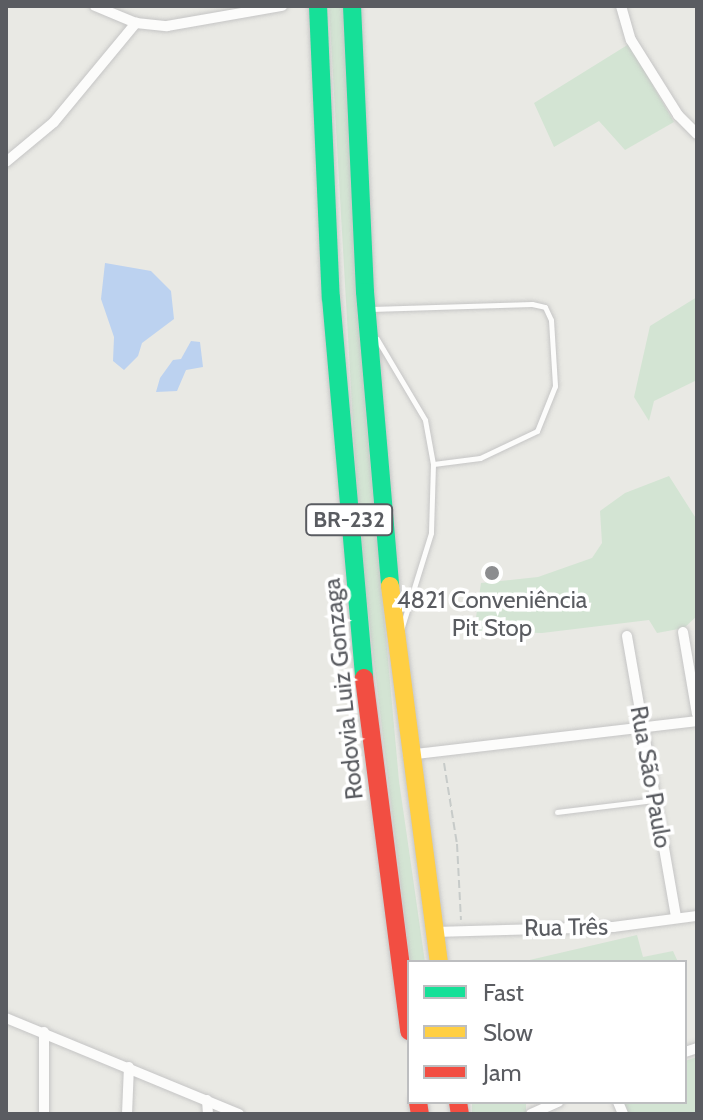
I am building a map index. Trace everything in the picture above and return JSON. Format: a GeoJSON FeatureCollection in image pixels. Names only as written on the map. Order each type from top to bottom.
{"type":"FeatureCollection","features":[{"type":"Feature","properties":{"kind":"highway","name":"Rodovia Luiz Gonzaga"},"geometry":{"type":"LineString","coordinates":[[318,6],[331,298],[358,628],[407,1015]]}},
{"type":"Feature","properties":{"kind":"highway","name":"BR-232"},"geometry":{"type":"LineString","coordinates":[[352,6],[368,317],[397,662],[439,960]]}},
{"type":"Feature","properties":{"kind":"street"},"geometry":{"type":"LineString","coordinates":[[95,6],[136,23],[218,21],[282,6]]}},
{"type":"Feature","properties":{"kind":"street"},"geometry":{"type":"LineString","coordinates":[[621,6],[631,40],[678,115],[697,134]]}},
{"type":"Feature","properties":{"kind":"street"},"geometry":{"type":"LineString","coordinates":[[6,162],[54,122],[136,23]]}},
{"type":"Feature","properties":{"kind":"street"},"geometry":{"type":"LineString","coordinates":[[683,632],[697,714]]}},
{"type":"Feature","properties":{"kind":"street","name":"Rua São Paulo"},"geometry":{"type":"LineString","coordinates":[[627,636],[676,918]]}},
{"type":"Feature","properties":{"kind":"street"},"geometry":{"type":"LineString","coordinates":[[408,755],[442,749],[561,740],[697,721]]}},
{"type":"Feature","properties":{"kind":"street","name":"Rua Três"},"geometry":{"type":"LineString","coordinates":[[434,932],[613,927],[697,916]]}},
{"type":"Feature","properties":{"kind":"street"},"geometry":{"type":"LineString","coordinates":[[6,1018],[239,1114]]}},
{"type":"Feature","properties":{"kind":"street"},"geometry":{"type":"LineString","coordinates":[[44,1032],[44,1114]]}},
{"type":"Feature","properties":{"kind":"street"},"geometry":{"type":"LineString","coordinates":[[127,1114],[129,1067]]}},
{"type":"Feature","properties":{"kind":"street"},"geometry":{"type":"LineString","coordinates":[[207,1100],[208,1114]]}},
{"type":"Feature","properties":{"kind":"street"},"geometry":{"type":"LineString","coordinates":[[531,1114],[554,1104]]}},
{"type":"Feature","properties":{"kind":"lane"},"geometry":{"type":"LineString","coordinates":[[397,662],[401,629],[431,533],[433,464],[425,420],[368,317],[532,304],[545,307],[551,320],[555,386],[537,431],[480,458],[433,464]]}},
{"type":"Feature","properties":{"kind":"lane"},"geometry":{"type":"LineString","coordinates":[[557,812],[656,800]]}},
{"type":"Feature","properties":{"kind":"path"},"geometry":{"type":"LineString","coordinates":[[442,749],[457,844],[461,929]]}},
{"type":"Feature","properties":{"kind":"green space"},"geometry":{"type":"Polygon","coordinates":[[[329,6],[344,6],[366,417],[399,781],[425,960],[410,960],[360,545],[329,6]]]}},
{"type":"Feature","properties":{"kind":"green space"},"geometry":{"type":"Polygon","coordinates":[[[629,44],[674,122],[625,150],[599,121],[554,147],[534,103],[629,44]]]}},
{"type":"Feature","properties":{"kind":"green space"},"geometry":{"type":"Polygon","coordinates":[[[697,297],[697,380],[654,401],[649,421],[634,397],[650,326],[697,297]]]}},
{"type":"Feature","properties":{"kind":"green space"},"geometry":{"type":"Polygon","coordinates":[[[669,476],[697,520],[697,616],[684,628],[657,633],[649,620],[542,633],[474,631],[481,583],[538,577],[592,558],[602,543],[600,511],[625,493],[669,476]]]}},
{"type":"Feature","properties":{"kind":"green space"},"geometry":{"type":"Polygon","coordinates":[[[637,935],[643,957],[673,951],[677,960],[530,960],[637,935]]]}},
{"type":"Feature","properties":{"kind":"green space"},"geometry":{"type":"Polygon","coordinates":[[[697,1057],[697,1114],[628,1114],[624,1104],[687,1104],[687,1060],[697,1057]]]}},
{"type":"Feature","properties":{"kind":"green space"},"geometry":{"type":"Polygon","coordinates":[[[472,1104],[526,1104],[526,1114],[472,1114],[472,1104]]]}},
{"type":"Feature","properties":{"kind":"water"},"geometry":{"type":"Polygon","coordinates":[[[105,263],[151,271],[171,291],[174,319],[142,343],[138,356],[124,370],[113,361],[114,337],[101,299],[105,263]]]}},
{"type":"Feature","properties":{"kind":"water"},"geometry":{"type":"Polygon","coordinates":[[[191,341],[200,342],[203,367],[186,370],[177,391],[156,392],[160,378],[173,360],[181,359],[191,341]]]}},
{"type":"Feature","properties":{"kind":"traffic: fast"},"geometry":{"type":"LineString","coordinates":[[318,6],[331,298],[364,678]]}},
{"type":"Feature","properties":{"kind":"traffic: fast"},"geometry":{"type":"LineString","coordinates":[[352,6],[365,292],[390,586]]}},
{"type":"Feature","properties":{"kind":"traffic: slow"},"geometry":{"type":"LineString","coordinates":[[390,586],[439,960]]}},
{"type":"Feature","properties":{"kind":"traffic: jam"},"geometry":{"type":"LineString","coordinates":[[364,678],[407,1015]]}},
{"type":"Feature","properties":{"kind":"traffic: jam"},"geometry":{"type":"LineString","coordinates":[[418,1104],[420,1114]]}},
{"type":"Feature","properties":{"kind":"traffic: jam"},"geometry":{"type":"LineString","coordinates":[[458,1104],[460,1114]]}},
{"type":"Feature","properties":{"kind":"place","name":"4821 Conveniência Pit Stop"},"geometry":{"type":"Point","coordinates":[492,573]}}]}
